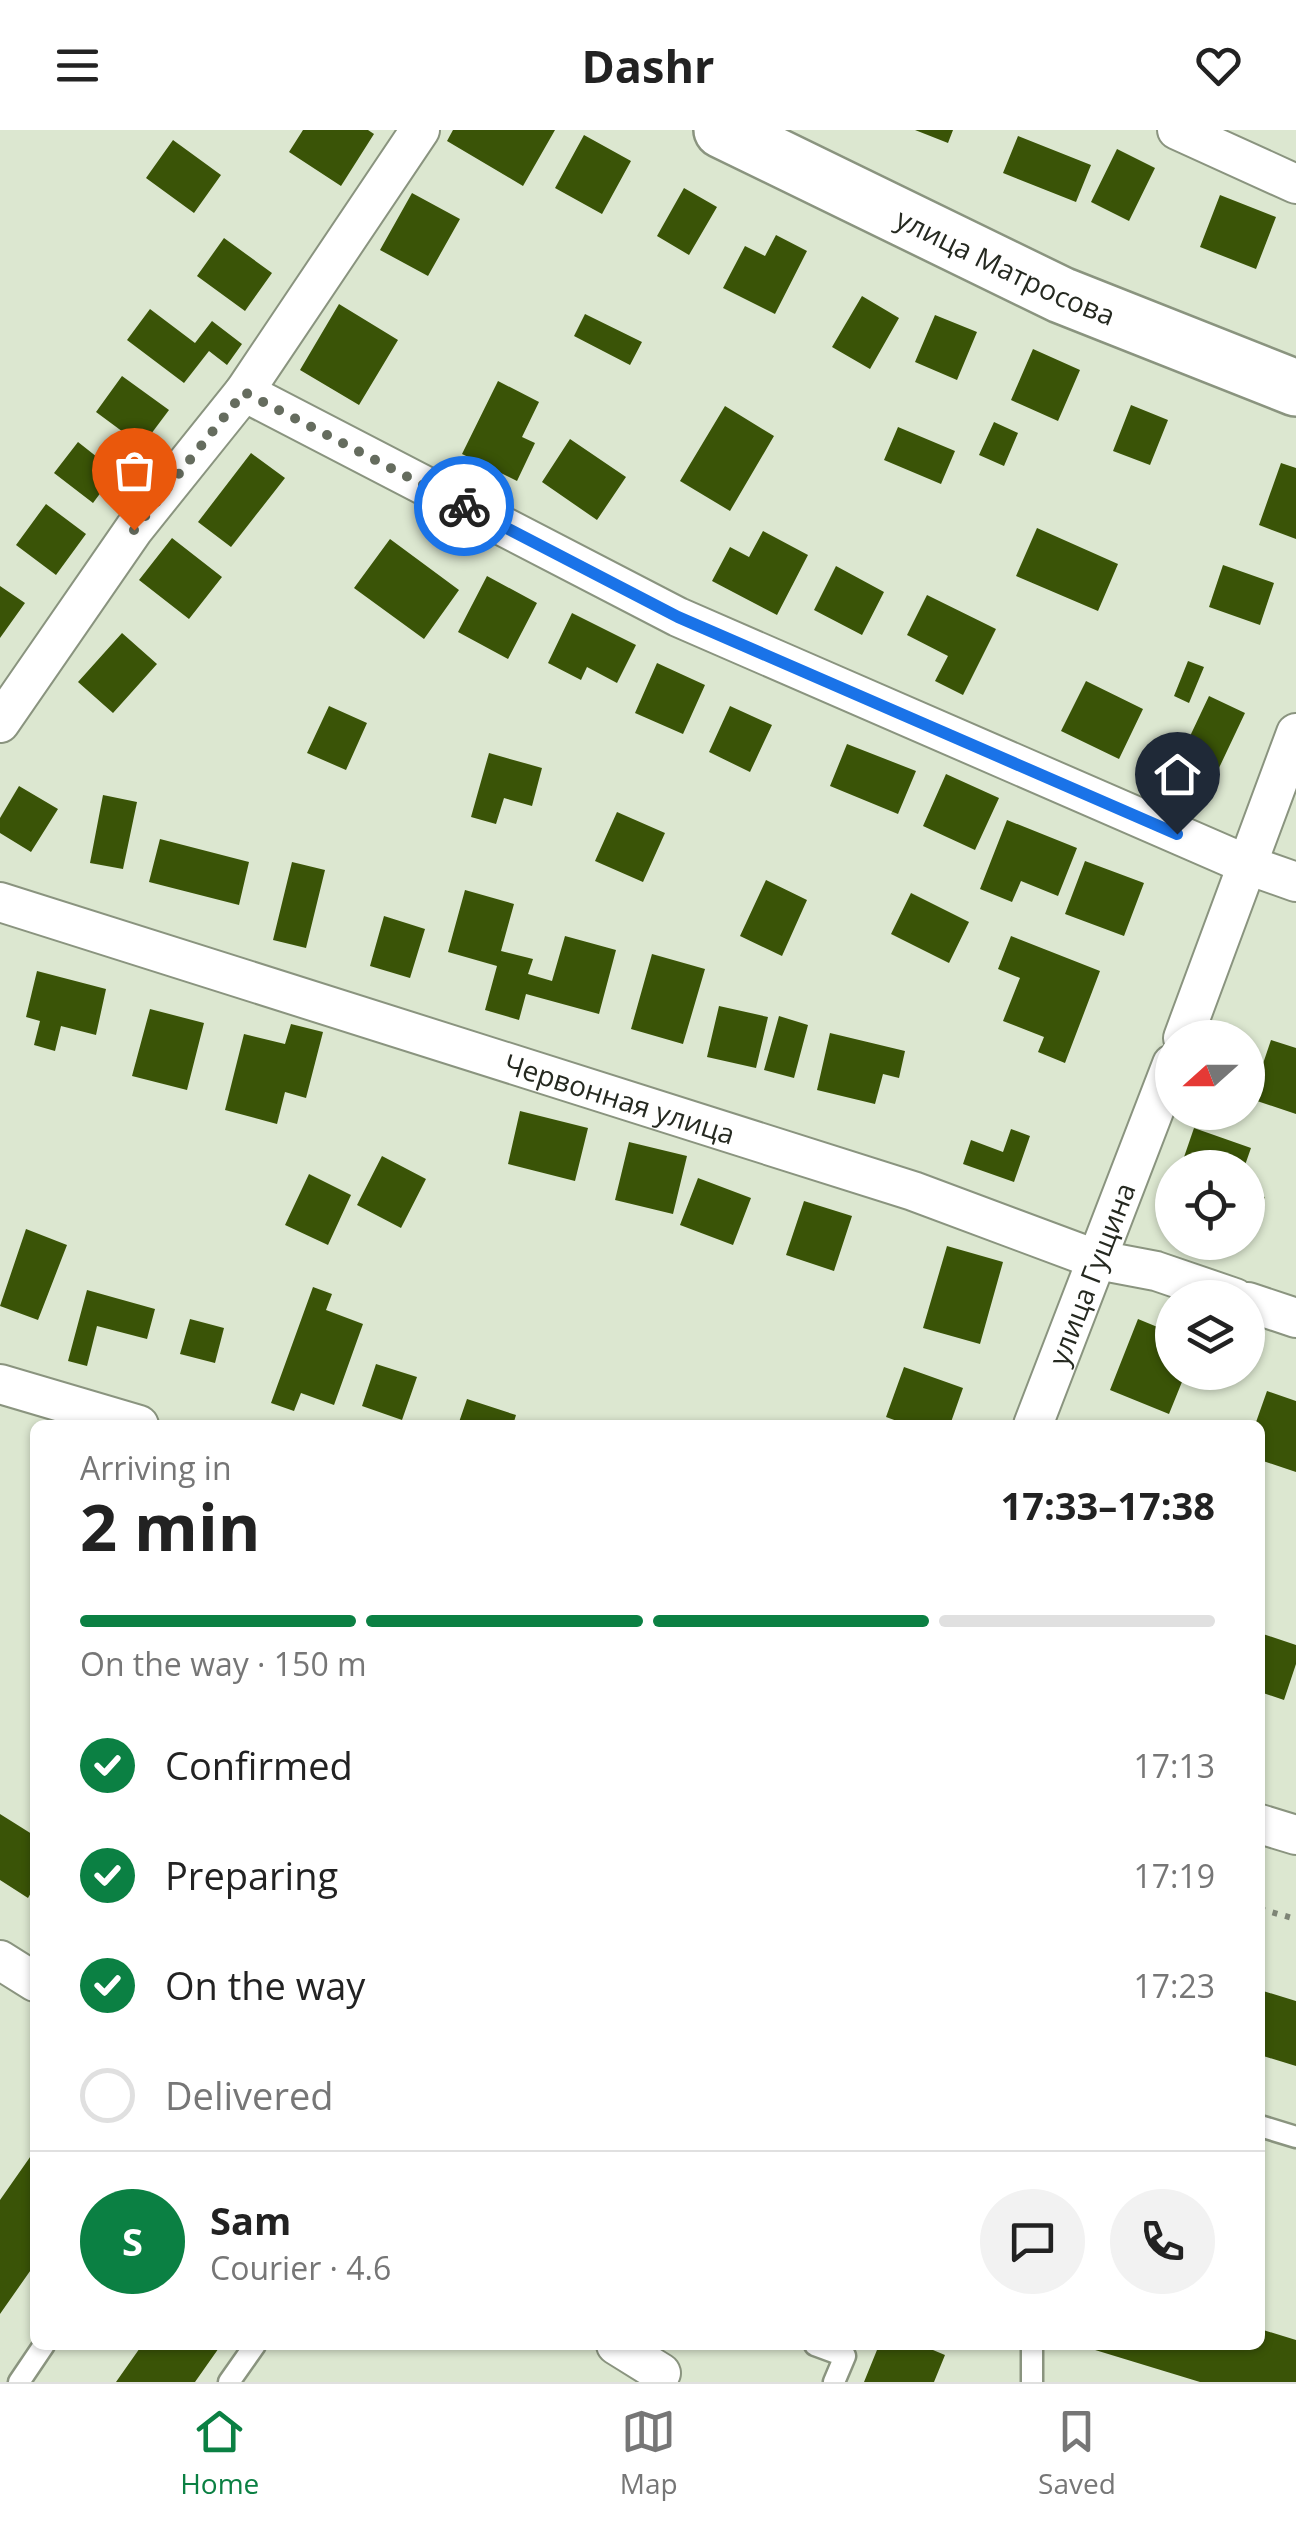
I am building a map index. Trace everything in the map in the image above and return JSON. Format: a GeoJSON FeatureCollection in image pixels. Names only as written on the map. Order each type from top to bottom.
{"type":"FeatureCollection","features":[{"type":"Feature","properties":{"kind":"street"},"geometry":{"type":"LineString","coordinates":[[0,723],[134,530],[244,392],[420,130]]}},
{"type":"Feature","properties":{"kind":"street","name":"улица Матросова"},"geometry":{"type":"LineString","coordinates":[[722,130],[1062,295],[1296,388]]}},
{"type":"Feature","properties":{"kind":"street"},"geometry":{"type":"LineString","coordinates":[[1177,130],[1296,184]]}},
{"type":"Feature","properties":{"kind":"street"},"geometry":{"type":"LineString","coordinates":[[244,392],[678,617],[1248,865],[1296,882]]}},
{"type":"Feature","properties":{"kind":"street"},"geometry":{"type":"LineString","coordinates":[[1189,1020],[1296,733]]}},
{"type":"Feature","properties":{"kind":"street","name":"Червонная улица"},"geometry":{"type":"LineString","coordinates":[[0,902],[913,1190],[1098,1260],[1182,1280]]}},
{"type":"Feature","properties":{"kind":"street","name":"улица Гущина"},"geometry":{"type":"LineString","coordinates":[[1036,1420],[1155,1109]]}},
{"type":"Feature","properties":{"kind":"street"},"geometry":{"type":"LineString","coordinates":[[1265,1308],[1296,1318]]}},
{"type":"Feature","properties":{"kind":"street"},"geometry":{"type":"LineString","coordinates":[[0,1384],[122,1420]]}},
{"type":"Feature","properties":{"kind":"street"},"geometry":{"type":"LineString","coordinates":[[1265,1826],[1296,1835]]}},
{"type":"Feature","properties":{"kind":"street"},"geometry":{"type":"LineString","coordinates":[[0,1960],[30,1979]]}},
{"type":"Feature","properties":{"kind":"street"},"geometry":{"type":"LineString","coordinates":[[627,2350],[665,2367]]}},
{"type":"Feature","properties":{"kind":"lane"},"geometry":{"type":"LineString","coordinates":[[1265,2128],[1296,2137]]}},
{"type":"Feature","properties":{"kind":"lane"},"geometry":{"type":"LineString","coordinates":[[18,2382],[40,2350]]}},
{"type":"Feature","properties":{"kind":"lane"},"geometry":{"type":"LineString","coordinates":[[229,2382],[251,2350]]}},
{"type":"Feature","properties":{"kind":"lane"},"geometry":{"type":"LineString","coordinates":[[829,2350],[845,2356],[834,2382]]}},
{"type":"Feature","properties":{"kind":"lane"},"geometry":{"type":"LineString","coordinates":[[1032,2350],[1032,2382]]}},
{"type":"Feature","properties":{"kind":"path"},"geometry":{"type":"LineString","coordinates":[[1265,1910],[1296,1919]]}},
{"type":"Feature","properties":{"kind":"building"},"geometry":{"type":"Polygon","coordinates":[[[303,130],[368,130],[374,134],[341,186],[289,152],[303,130]]]}},
{"type":"Feature","properties":{"kind":"building"},"geometry":{"type":"Polygon","coordinates":[[[453,130],[555,130],[523,186],[447,141],[453,130]]]}},
{"type":"Feature","properties":{"kind":"building"},"geometry":{"type":"Polygon","coordinates":[[[915,130],[953,130],[948,143],[915,130]]]}},
{"type":"Feature","properties":{"kind":"building"},"geometry":{"type":"Polygon","coordinates":[[[584,135],[631,161],[602,214],[555,188],[584,135]]]}},
{"type":"Feature","properties":{"kind":"building"},"geometry":{"type":"Polygon","coordinates":[[[1018,136],[1091,165],[1076,202],[1003,173],[1018,136]]]}},
{"type":"Feature","properties":{"kind":"building"},"geometry":{"type":"Polygon","coordinates":[[[173,140],[221,175],[194,213],[146,178],[173,140]]]}},
{"type":"Feature","properties":{"kind":"building"},"geometry":{"type":"Polygon","coordinates":[[[1117,149],[1155,168],[1129,221],[1091,202],[1117,149]]]}},
{"type":"Feature","properties":{"kind":"building"},"geometry":{"type":"Polygon","coordinates":[[[684,188],[717,207],[689,255],[657,236],[684,188]]]}},
{"type":"Feature","properties":{"kind":"building"},"geometry":{"type":"Polygon","coordinates":[[[412,193],[460,219],[428,276],[380,250],[412,193]]]}},
{"type":"Feature","properties":{"kind":"building"},"geometry":{"type":"Polygon","coordinates":[[[1220,195],[1276,217],[1256,269],[1200,247],[1220,195]]]}},
{"type":"Feature","properties":{"kind":"building"},"geometry":{"type":"Polygon","coordinates":[[[776,235],[807,251],[775,314],[723,288],[745,246],[765,256],[776,235]]]}},
{"type":"Feature","properties":{"kind":"building"},"geometry":{"type":"Polygon","coordinates":[[[224,238],[272,273],[245,311],[197,276],[224,238]]]}},
{"type":"Feature","properties":{"kind":"building"},"geometry":{"type":"Polygon","coordinates":[[[862,296],[899,318],[870,369],[832,347],[862,296]]]}},
{"type":"Feature","properties":{"kind":"building"},"geometry":{"type":"Polygon","coordinates":[[[339,304],[398,340],[359,405],[300,370],[339,304]]]}},
{"type":"Feature","properties":{"kind":"building"},"geometry":{"type":"Polygon","coordinates":[[[150,309],[195,343],[212,321],[242,344],[227,365],[209,351],[184,383],[127,340],[150,309]]]}},
{"type":"Feature","properties":{"kind":"building"},"geometry":{"type":"Polygon","coordinates":[[[585,314],[642,342],[630,365],[574,336],[585,314]]]}},
{"type":"Feature","properties":{"kind":"building"},"geometry":{"type":"Polygon","coordinates":[[[935,315],[977,332],[957,380],[915,362],[935,315]]]}},
{"type":"Feature","properties":{"kind":"building"},"geometry":{"type":"Polygon","coordinates":[[[1033,349],[1080,370],[1058,421],[1011,400],[1033,349]]]}},
{"type":"Feature","properties":{"kind":"building"},"geometry":{"type":"Polygon","coordinates":[[[122,376],[169,410],[142,446],[96,412],[122,376]]]}},
{"type":"Feature","properties":{"kind":"building"},"geometry":{"type":"Polygon","coordinates":[[[498,381],[539,402],[522,437],[535,443],[517,481],[462,454],[498,381]]]}},
{"type":"Feature","properties":{"kind":"building"},"geometry":{"type":"Polygon","coordinates":[[[1131,405],[1168,420],[1150,465],[1113,451],[1131,405]]]}},
{"type":"Feature","properties":{"kind":"building"},"geometry":{"type":"Polygon","coordinates":[[[725,406],[774,436],[730,511],[680,481],[725,406]]]}},
{"type":"Feature","properties":{"kind":"building"},"geometry":{"type":"Polygon","coordinates":[[[994,422],[1018,433],[1004,466],[979,455],[994,422]]]}},
{"type":"Feature","properties":{"kind":"building"},"geometry":{"type":"Polygon","coordinates":[[[898,427],[955,451],[941,484],[884,460],[898,427]]]}},
{"type":"Feature","properties":{"kind":"building"},"geometry":{"type":"Polygon","coordinates":[[[570,439],[626,477],[597,520],[542,482],[570,439]]]}},
{"type":"Feature","properties":{"kind":"building"},"geometry":{"type":"Polygon","coordinates":[[[78,442],[116,472],[93,503],[54,473],[78,442]]]}},
{"type":"Feature","properties":{"kind":"building"},"geometry":{"type":"Polygon","coordinates":[[[251,453],[285,478],[231,547],[198,522],[251,453]]]}},
{"type":"Feature","properties":{"kind":"building"},"geometry":{"type":"Polygon","coordinates":[[[1281,463],[1296,468],[1296,539],[1259,525],[1281,463]]]}},
{"type":"Feature","properties":{"kind":"building"},"geometry":{"type":"Polygon","coordinates":[[[46,504],[86,534],[56,575],[16,545],[46,504]]]}},
{"type":"Feature","properties":{"kind":"building"},"geometry":{"type":"Polygon","coordinates":[[[1037,528],[1118,564],[1098,611],[1016,576],[1037,528]]]}},
{"type":"Feature","properties":{"kind":"building"},"geometry":{"type":"Polygon","coordinates":[[[763,531],[808,555],[777,615],[712,581],[730,547],[749,557],[763,531]]]}},
{"type":"Feature","properties":{"kind":"building"},"geometry":{"type":"Polygon","coordinates":[[[172,538],[222,577],[189,619],[139,580],[172,538]]]}},
{"type":"Feature","properties":{"kind":"building"},"geometry":{"type":"Polygon","coordinates":[[[390,539],[459,590],[424,639],[354,588],[390,539]]]}},
{"type":"Feature","properties":{"kind":"building"},"geometry":{"type":"Polygon","coordinates":[[[1223,565],[1274,583],[1260,625],[1209,607],[1223,565]]]}},
{"type":"Feature","properties":{"kind":"building"},"geometry":{"type":"Polygon","coordinates":[[[836,566],[884,592],[862,635],[814,610],[836,566]]]}},
{"type":"Feature","properties":{"kind":"building"},"geometry":{"type":"Polygon","coordinates":[[[487,576],[537,603],[508,659],[458,632],[487,576]]]}},
{"type":"Feature","properties":{"kind":"building"},"geometry":{"type":"Polygon","coordinates":[[[0,586],[25,603],[0,638],[0,586]]]}},
{"type":"Feature","properties":{"kind":"building"},"geometry":{"type":"Polygon","coordinates":[[[927,595],[996,629],[963,695],[935,681],[948,656],[907,635],[927,595]]]}},
{"type":"Feature","properties":{"kind":"building"},"geometry":{"type":"Polygon","coordinates":[[[572,613],[636,645],[617,683],[587,667],[581,680],[548,663],[572,613]]]}},
{"type":"Feature","properties":{"kind":"building"},"geometry":{"type":"Polygon","coordinates":[[[122,633],[157,664],[113,713],[78,682],[122,633]]]}},
{"type":"Feature","properties":{"kind":"building"},"geometry":{"type":"Polygon","coordinates":[[[1188,661],[1204,667],[1189,703],[1174,696],[1188,661]]]}},
{"type":"Feature","properties":{"kind":"building"},"geometry":{"type":"Polygon","coordinates":[[[657,663],[705,685],[683,734],[635,713],[657,663]]]}},
{"type":"Feature","properties":{"kind":"building"},"geometry":{"type":"Polygon","coordinates":[[[1086,681],[1143,709],[1119,759],[1061,731],[1086,681]]]}},
{"type":"Feature","properties":{"kind":"building"},"geometry":{"type":"Polygon","coordinates":[[[1209,696],[1245,713],[1210,787],[1174,770],[1209,696]]]}},
{"type":"Feature","properties":{"kind":"building"},"geometry":{"type":"Polygon","coordinates":[[[329,706],[367,723],[346,770],[307,753],[329,706]]]}},
{"type":"Feature","properties":{"kind":"building"},"geometry":{"type":"Polygon","coordinates":[[[730,706],[772,725],[750,772],[709,752],[730,706]]]}},
{"type":"Feature","properties":{"kind":"building"},"geometry":{"type":"Polygon","coordinates":[[[1155,740],[1173,749],[1157,783],[1139,775],[1155,740]]]}},
{"type":"Feature","properties":{"kind":"building"},"geometry":{"type":"Polygon","coordinates":[[[847,744],[916,771],[898,814],[830,786],[847,744]]]}},
{"type":"Feature","properties":{"kind":"building"},"geometry":{"type":"Polygon","coordinates":[[[489,753],[542,768],[532,806],[504,798],[496,824],[471,817],[489,753]]]}},
{"type":"Feature","properties":{"kind":"building"},"geometry":{"type":"Polygon","coordinates":[[[946,774],[999,798],[975,850],[923,826],[946,774]]]}},
{"type":"Feature","properties":{"kind":"building"},"geometry":{"type":"Polygon","coordinates":[[[19,786],[58,809],[31,852],[0,833],[0,818],[19,786]]]}},
{"type":"Feature","properties":{"kind":"building"},"geometry":{"type":"Polygon","coordinates":[[[103,795],[137,802],[123,869],[90,863],[103,795]]]}},
{"type":"Feature","properties":{"kind":"building"},"geometry":{"type":"Polygon","coordinates":[[[617,812],[665,833],[643,882],[595,861],[617,812]]]}},
{"type":"Feature","properties":{"kind":"building"},"geometry":{"type":"Polygon","coordinates":[[[1007,820],[1077,848],[1058,896],[1021,881],[1012,902],[980,889],[1007,820]]]}},
{"type":"Feature","properties":{"kind":"building"},"geometry":{"type":"Polygon","coordinates":[[[160,839],[249,862],[239,905],[149,882],[160,839]]]}},
{"type":"Feature","properties":{"kind":"building"},"geometry":{"type":"Polygon","coordinates":[[[1085,861],[1144,883],[1124,936],[1065,914],[1085,861]]]}},
{"type":"Feature","properties":{"kind":"building"},"geometry":{"type":"Polygon","coordinates":[[[292,862],[325,870],[306,948],[273,940],[292,862]]]}},
{"type":"Feature","properties":{"kind":"building"},"geometry":{"type":"Polygon","coordinates":[[[766,880],[807,900],[782,956],[740,936],[766,880]]]}},
{"type":"Feature","properties":{"kind":"building"},"geometry":{"type":"Polygon","coordinates":[[[465,890],[514,904],[501,951],[533,959],[528,974],[552,981],[565,936],[616,950],[599,1014],[526,994],[519,1020],[485,1010],[497,966],[448,952],[465,890]]]}},
{"type":"Feature","properties":{"kind":"building"},"geometry":{"type":"Polygon","coordinates":[[[911,893],[969,922],[949,963],[891,934],[911,893]]]}},
{"type":"Feature","properties":{"kind":"building"},"geometry":{"type":"Polygon","coordinates":[[[384,916],[425,929],[410,978],[370,966],[384,916]]]}},
{"type":"Feature","properties":{"kind":"building"},"geometry":{"type":"Polygon","coordinates":[[[1011,936],[1100,971],[1065,1063],[1038,1052],[1044,1037],[1003,1021],[1020,978],[998,969],[1011,936]]]}},
{"type":"Feature","properties":{"kind":"building"},"geometry":{"type":"Polygon","coordinates":[[[652,954],[705,969],[683,1044],[631,1029],[652,954]]]}},
{"type":"Feature","properties":{"kind":"building"},"geometry":{"type":"Polygon","coordinates":[[[37,971],[106,989],[96,1035],[61,1026],[55,1051],[34,1045],[40,1021],[26,1017],[37,971]]]}},
{"type":"Feature","properties":{"kind":"building"},"geometry":{"type":"Polygon","coordinates":[[[719,1006],[768,1017],[756,1068],[707,1057],[719,1006]]]}},
{"type":"Feature","properties":{"kind":"building"},"geometry":{"type":"Polygon","coordinates":[[[150,1009],[204,1023],[187,1090],[132,1076],[150,1009]]]}},
{"type":"Feature","properties":{"kind":"building"},"geometry":{"type":"Polygon","coordinates":[[[779,1016],[808,1025],[794,1078],[764,1070],[779,1016]]]}},
{"type":"Feature","properties":{"kind":"building"},"geometry":{"type":"Polygon","coordinates":[[[291,1024],[323,1032],[306,1098],[285,1092],[277,1124],[225,1110],[244,1034],[285,1044],[291,1024]]]}},
{"type":"Feature","properties":{"kind":"building"},"geometry":{"type":"Polygon","coordinates":[[[830,1033],[905,1051],[899,1078],[883,1074],[875,1104],[817,1090],[830,1033]]]}},
{"type":"Feature","properties":{"kind":"building"},"geometry":{"type":"Polygon","coordinates":[[[1271,1040],[1296,1048],[1296,1114],[1265,1104],[1265,1058],[1271,1040]]]}},
{"type":"Feature","properties":{"kind":"building"},"geometry":{"type":"Polygon","coordinates":[[[520,1111],[588,1128],[575,1181],[508,1164],[520,1111]]]}},
{"type":"Feature","properties":{"kind":"building"},"geometry":{"type":"Polygon","coordinates":[[[1011,1129],[1030,1136],[1014,1182],[963,1164],[971,1140],[1003,1152],[1011,1129]]]}},
{"type":"Feature","properties":{"kind":"building"},"geometry":{"type":"Polygon","coordinates":[[[1193,1130],[1251,1148],[1250,1150],[1186,1150],[1193,1130]]]}},
{"type":"Feature","properties":{"kind":"building"},"geometry":{"type":"Polygon","coordinates":[[[629,1142],[687,1156],[673,1214],[615,1200],[629,1142]]]}},
{"type":"Feature","properties":{"kind":"building"},"geometry":{"type":"Polygon","coordinates":[[[382,1156],[426,1179],[401,1228],[357,1205],[382,1156]]]}},
{"type":"Feature","properties":{"kind":"building"},"geometry":{"type":"Polygon","coordinates":[[[309,1174],[351,1195],[328,1245],[285,1225],[309,1174]]]}},
{"type":"Feature","properties":{"kind":"building"},"geometry":{"type":"Polygon","coordinates":[[[698,1178],[751,1198],[733,1245],[680,1225],[698,1178]]]}},
{"type":"Feature","properties":{"kind":"building"},"geometry":{"type":"Polygon","coordinates":[[[804,1201],[852,1216],[834,1271],[786,1255],[804,1201]]]}},
{"type":"Feature","properties":{"kind":"building"},"geometry":{"type":"Polygon","coordinates":[[[26,1229],[67,1245],[38,1320],[0,1306],[26,1229]]]}},
{"type":"Feature","properties":{"kind":"building"},"geometry":{"type":"Polygon","coordinates":[[[947,1246],[1003,1262],[980,1344],[923,1328],[947,1246]]]}},
{"type":"Feature","properties":{"kind":"building"},"geometry":{"type":"Polygon","coordinates":[[[313,1287],[332,1294],[326,1310],[363,1324],[334,1405],[301,1393],[294,1411],[271,1403],[313,1287]]]}},
{"type":"Feature","properties":{"kind":"building"},"geometry":{"type":"Polygon","coordinates":[[[87,1290],[155,1309],[147,1339],[97,1326],[87,1366],[68,1361],[87,1290]]]}},
{"type":"Feature","properties":{"kind":"building"},"geometry":{"type":"Polygon","coordinates":[[[190,1319],[224,1328],[215,1363],[180,1354],[190,1319]]]}},
{"type":"Feature","properties":{"kind":"building"},"geometry":{"type":"Polygon","coordinates":[[[1138,1319],[1155,1326],[1155,1390],[1179,1390],[1169,1414],[1110,1390],[1138,1319]]]}},
{"type":"Feature","properties":{"kind":"building"},"geometry":{"type":"Polygon","coordinates":[[[376,1364],[417,1377],[402,1420],[362,1406],[376,1364]]]}},
{"type":"Feature","properties":{"kind":"building"},"geometry":{"type":"Polygon","coordinates":[[[904,1367],[963,1388],[952,1420],[886,1417],[904,1367]]]}},
{"type":"Feature","properties":{"kind":"building"},"geometry":{"type":"Polygon","coordinates":[[[1267,1391],[1296,1401],[1296,1472],[1265,1462],[1265,1420],[1257,1420],[1267,1391]]]}},
{"type":"Feature","properties":{"kind":"building"},"geometry":{"type":"Polygon","coordinates":[[[467,1399],[516,1415],[514,1420],[460,1420],[467,1399]]]}},
{"type":"Feature","properties":{"kind":"building"},"geometry":{"type":"Polygon","coordinates":[[[1265,1635],[1296,1645],[1296,1664],[1284,1700],[1265,1694],[1265,1635]]]}},
{"type":"Feature","properties":{"kind":"building"},"geometry":{"type":"Polygon","coordinates":[[[0,1814],[30,1833],[30,1895],[28,1898],[0,1880],[0,1814]]]}},
{"type":"Feature","properties":{"kind":"building"},"geometry":{"type":"Polygon","coordinates":[[[1265,1992],[1296,2001],[1296,2066],[1265,2057],[1265,1992]]]}},
{"type":"Feature","properties":{"kind":"building"},"geometry":{"type":"Polygon","coordinates":[[[30,2157],[30,2271],[0,2314],[0,2200],[30,2157]]]}},
{"type":"Feature","properties":{"kind":"building"},"geometry":{"type":"Polygon","coordinates":[[[1265,2331],[1296,2340],[1296,2382],[1200,2382],[1095,2350],[1265,2350],[1265,2331]]]}},
{"type":"Feature","properties":{"kind":"building"},"geometry":{"type":"Polygon","coordinates":[[[138,2350],[217,2350],[195,2382],[116,2382],[138,2350]]]}},
{"type":"Feature","properties":{"kind":"building"},"geometry":{"type":"Polygon","coordinates":[[[877,2350],[933,2350],[945,2355],[934,2382],[864,2382],[877,2350]]]}},
{"type":"Feature","properties":{"kind":"way so far"},"geometry":{"type":"LineString","coordinates":[[134,530],[244,392],[464,506]]}},
{"type":"Feature","properties":{"kind":"route"},"geometry":{"type":"LineString","coordinates":[[464,506],[678,617],[1177,834]]}}]}
